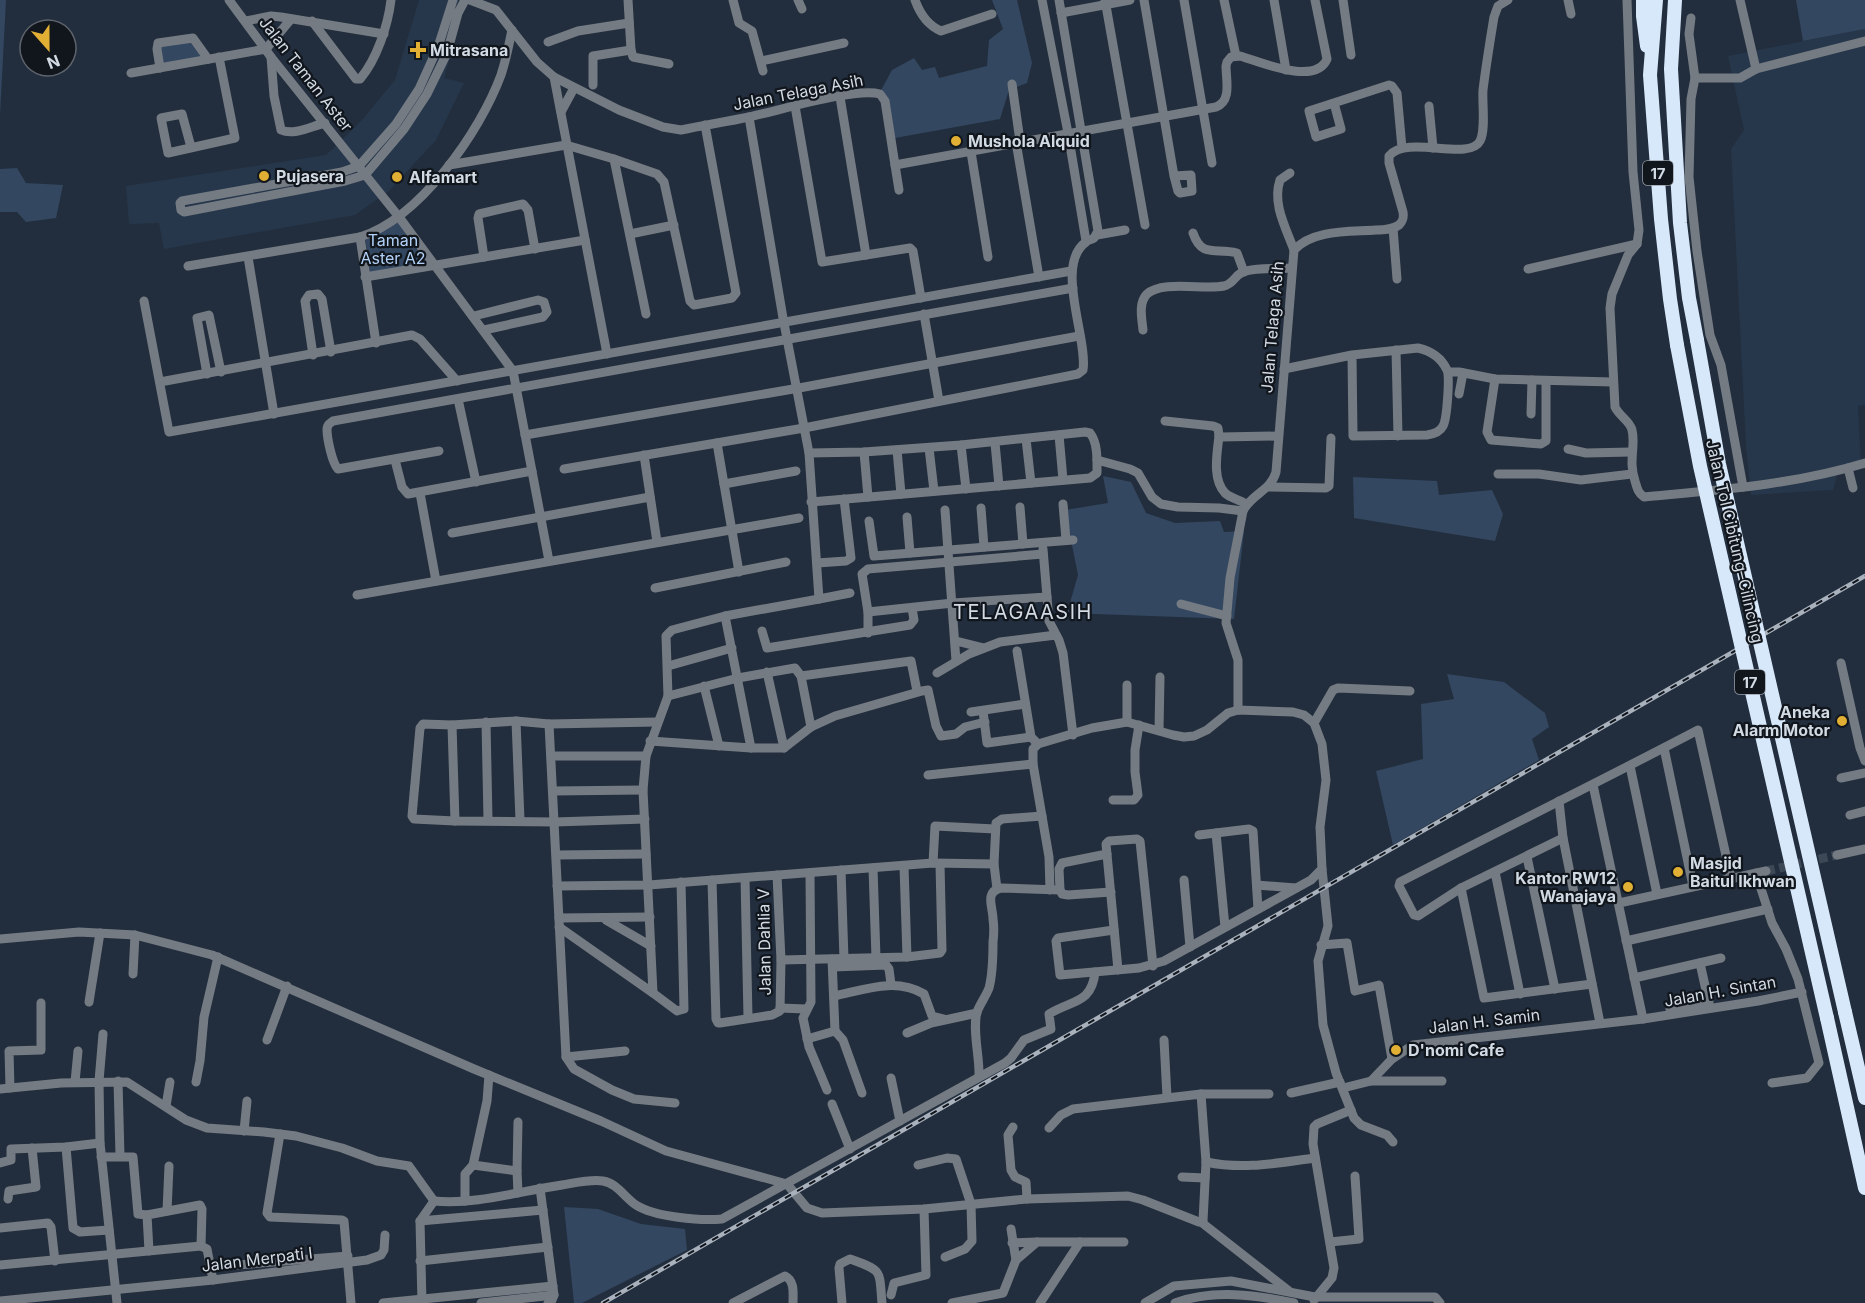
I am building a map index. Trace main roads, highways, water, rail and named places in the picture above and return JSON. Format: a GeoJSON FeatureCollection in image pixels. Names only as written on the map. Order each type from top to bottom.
{"type":"FeatureCollection","features":[{"type":"Feature","properties":{"kind":"highway"},"geometry":{"type":"LineString","coordinates":[[1643,0],[1650,75]]}},
{"type":"Feature","properties":{"kind":"highway","name":"Jalan Tol Cibitung–Cilincing"},"geometry":{"type":"LineString","coordinates":[[1656,0],[1650,75],[1661,219],[1677,345],[1700,466],[1865,1188]]}},
{"type":"Feature","properties":{"kind":"highway","name":"Jalan Tol Cibitung–Cilincing"},"geometry":{"type":"LineString","coordinates":[[1676,0],[1671,69],[1680,223],[1689,298],[1719,464],[1865,1098]]}},
{"type":"Feature","properties":{"kind":"tunnel"},"geometry":{"type":"LineString","coordinates":[[1766,871],[1837,855]]}},
{"type":"Feature","properties":{"kind":"railway"},"geometry":{"type":"LineString","coordinates":[[603,1303],[1865,576]]}},
{"type":"Feature","properties":{"kind":"place","name":"Mitrasana"},"geometry":{"type":"Point","coordinates":[418,50]}},
{"type":"Feature","properties":{"kind":"place","name":"Mushola Alquid"},"geometry":{"type":"Point","coordinates":[956,141]}},
{"type":"Feature","properties":{"kind":"place","name":"Pujasera"},"geometry":{"type":"Point","coordinates":[264,176]}},
{"type":"Feature","properties":{"kind":"place","name":"Alfamart"},"geometry":{"type":"Point","coordinates":[397,177]}},
{"type":"Feature","properties":{"kind":"place","name":"Aneka Alarm Motor"},"geometry":{"type":"Point","coordinates":[1842,721]}},
{"type":"Feature","properties":{"kind":"place","name":"Masjid Baitul Ikhwan"},"geometry":{"type":"Point","coordinates":[1678,872]}},
{"type":"Feature","properties":{"kind":"place","name":"Kantor RW12 Wanajaya"},"geometry":{"type":"Point","coordinates":[1628,887]}},
{"type":"Feature","properties":{"kind":"place","name":"D'nomi Cafe"},"geometry":{"type":"Point","coordinates":[1396,1050]}},
{"type":"Feature","properties":{"kind":"district","name":"TELAGAASIH"},"geometry":{"type":"Point","coordinates":[1023,612]}},
{"type":"Feature","properties":{"kind":"park label","name":"Taman Aster A2"},"geometry":{"type":"Point","coordinates":[393,249]}}]}
